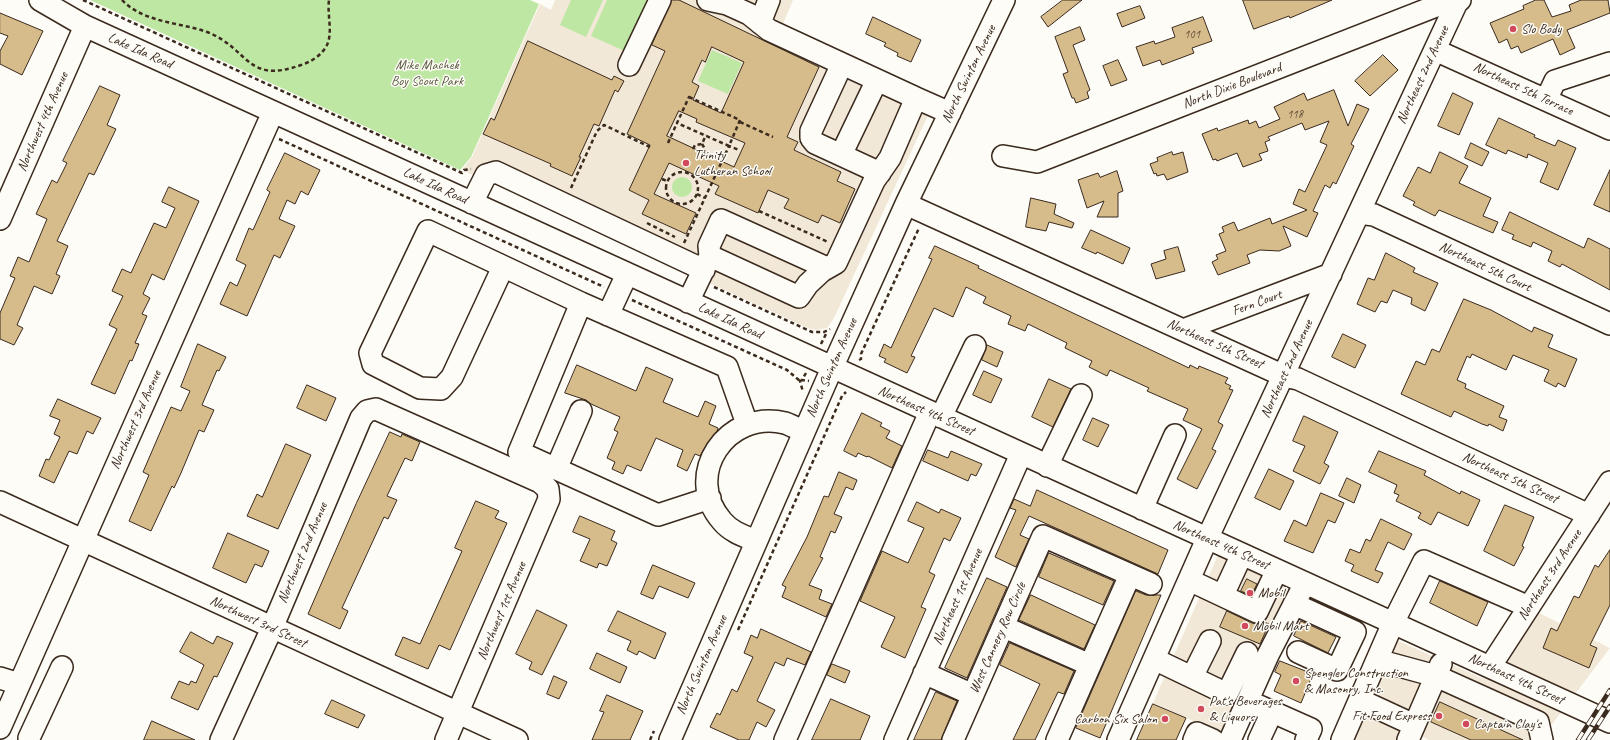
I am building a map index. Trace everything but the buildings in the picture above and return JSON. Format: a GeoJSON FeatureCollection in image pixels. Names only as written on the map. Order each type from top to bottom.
{"type":"FeatureCollection","features":[{"type":"Feature","properties":{"kind":"street","name":"Lake Ida Road"},"geometry":{"type":"LineString","coordinates":[[40,0],[85,26],[832,368]]}},
{"type":"Feature","properties":{"kind":"street"},"geometry":{"type":"LineString","coordinates":[[629,65],[660,0]]}},
{"type":"Feature","properties":{"kind":"street"},"geometry":{"type":"LineString","coordinates":[[760,23],[769,0]]}},
{"type":"Feature","properties":{"kind":"street","name":"North Swinton Avenue"},"geometry":{"type":"LineString","coordinates":[[670,740],[832,368],[906,204],[1004,0]]}},
{"type":"Feature","properties":{"kind":"street"},"geometry":{"type":"LineString","coordinates":[[721,1],[749,14],[769,30],[950,113]]}},
{"type":"Feature","properties":{"kind":"street","name":"Northeast 2nd Avenue"},"geometry":{"type":"LineString","coordinates":[[1118,740],[1207,539],[1459,1]]}},
{"type":"Feature","properties":{"kind":"street","name":"North Dixie Boulevard"},"geometry":{"type":"LineString","coordinates":[[1003,156],[1037,162],[1442,4],[1459,1]]}},
{"type":"Feature","properties":{"kind":"street","name":"Northwest 4th Avenue"},"geometry":{"type":"LineString","coordinates":[[0,219],[85,26]]}},
{"type":"Feature","properties":{"kind":"street","name":"Northeast 5th Terrace"},"geometry":{"type":"LineString","coordinates":[[1435,50],[1610,129]]}},
{"type":"Feature","properties":{"kind":"street"},"geometry":{"type":"LineString","coordinates":[[1546,100],[1555,81],[1610,63]]}},
{"type":"Feature","properties":{"kind":"street"},"geometry":{"type":"LineString","coordinates":[[842,64],[810,135],[815,142],[880,172]]}},
{"type":"Feature","properties":{"kind":"street"},"geometry":{"type":"LineString","coordinates":[[841,155],[877,80]]}},
{"type":"Feature","properties":{"kind":"street"},"geometry":{"type":"LineString","coordinates":[[472,203],[479,175],[486,175],[496,172],[704,269],[799,297],[808,284],[824,267],[836,263],[880,172],[890,158],[916,98]]}},
{"type":"Feature","properties":{"kind":"street","name":"Northwest 3rd Avenue"},"geometry":{"type":"LineString","coordinates":[[0,728],[14,679],[83,540],[273,112]]}},
{"type":"Feature","properties":{"kind":"street","name":"Northeast 5th Street"},"geometry":{"type":"LineString","coordinates":[[906,204],[1284,376],[1298,379],[1589,515]]}},
{"type":"Feature","properties":{"kind":"street","name":"Northeast 5th Court"},"geometry":{"type":"LineString","coordinates":[[1359,213],[1374,216],[1610,324]]}},
{"type":"Feature","properties":{"kind":"street"},"geometry":{"type":"LineString","coordinates":[[688,302],[704,269],[709,246],[721,220],[824,267]]}},
{"type":"Feature","properties":{"kind":"street"},"geometry":{"type":"LineString","coordinates":[[503,267],[452,377],[441,389],[420,388],[373,364],[370,353],[428,231],[581,303],[727,367],[747,424]]}},
{"type":"Feature","properties":{"kind":"street"},"geometry":{"type":"LineString","coordinates":[[608,315],[627,274]]}},
{"type":"Feature","properties":{"kind":"street","name":"Fern Court"},"geometry":{"type":"LineString","coordinates":[[1183,330],[1331,274]]}},
{"type":"Feature","properties":{"kind":"street"},"geometry":{"type":"LineString","coordinates":[[581,303],[519,452],[658,515],[710,498]]}},
{"type":"Feature","properties":{"kind":"street"},"geometry":{"type":"LineString","coordinates":[[785,740],[936,415],[975,346]]}},
{"type":"Feature","properties":{"kind":"street","name":"Northeast 4th Street"},"geometry":{"type":"LineString","coordinates":[[832,368],[1610,722]]}},
{"type":"Feature","properties":{"kind":"street"},"geometry":{"type":"LineString","coordinates":[[1047,466],[1081,395]]}},
{"type":"Feature","properties":{"kind":"street","name":"Northwest 1st Avenue"},"geometry":{"type":"LineString","coordinates":[[367,411],[376,409],[540,482],[548,489],[549,499],[446,740]]}},
{"type":"Feature","properties":{"kind":"street","name":"Northwest 2nd Avenue"},"geometry":{"type":"LineString","coordinates":[[221,740],[272,628],[360,418],[367,411]]}},
{"type":"Feature","properties":{"kind":"street"},"geometry":{"type":"LineString","coordinates":[[556,469],[581,411]]}},
{"type":"Feature","properties":{"kind":"street"},"geometry":{"type":"LineString","coordinates":[[756,541],[738,534],[722,522],[712,505],[707,486],[709,466],[717,448],[730,434],[747,424],[767,421],[786,423],[804,432]]}},
{"type":"Feature","properties":{"kind":"street"},"geometry":{"type":"LineString","coordinates":[[1142,509],[1175,435]]}},
{"type":"Feature","properties":{"kind":"street","name":"Northeast 1st Avenue"},"geometry":{"type":"LineString","coordinates":[[894,740],[1021,454]]}},
{"type":"Feature","properties":{"kind":"street","name":"Northeast 3rd Avenue"},"geometry":{"type":"LineString","coordinates":[[1490,667],[1610,482]]}},
{"type":"Feature","properties":{"kind":"street","name":"Northwest 3rd Street"},"geometry":{"type":"LineString","coordinates":[[0,502],[517,740]]}},
{"type":"Feature","properties":{"kind":"street","name":"West Cannery Row Circle"},"geometry":{"type":"LineString","coordinates":[[953,740],[1043,536],[1130,575]]}},
{"type":"Feature","properties":{"kind":"street"},"geometry":{"type":"LineString","coordinates":[[1223,595],[1242,554]]}},
{"type":"Feature","properties":{"kind":"street"},"geometry":{"type":"LineString","coordinates":[[1342,740],[1377,660],[1424,561],[1529,607]]}},
{"type":"Feature","properties":{"kind":"street"},"geometry":{"type":"LineString","coordinates":[[1189,580],[1257,612],[1277,570]]}},
{"type":"Feature","properties":{"kind":"street"},"geometry":{"type":"LineString","coordinates":[[1057,740],[1130,575],[1151,584]]}},
{"type":"Feature","properties":{"kind":"street"},"geometry":{"type":"LineString","coordinates":[[1230,740],[1305,583]]}},
{"type":"Feature","properties":{"kind":"street"},"geometry":{"type":"LineString","coordinates":[[1294,604],[1355,632],[1337,670],[1298,652]]}},
{"type":"Feature","properties":{"kind":"street"},"geometry":{"type":"LineString","coordinates":[[1004,627],[1090,665]]}},
{"type":"Feature","properties":{"kind":"street"},"geometry":{"type":"LineString","coordinates":[[1192,677],[1210,641]]}},
{"type":"Feature","properties":{"kind":"street"},"geometry":{"type":"LineString","coordinates":[[1360,700],[1411,736],[1448,648]]}},
{"type":"Feature","properties":{"kind":"street"},"geometry":{"type":"LineString","coordinates":[[1154,659],[1227,694],[1247,653]]}},
{"type":"Feature","properties":{"kind":"street"},"geometry":{"type":"LineString","coordinates":[[1377,660],[1436,676],[1538,722],[1542,740]]}},
{"type":"Feature","properties":{"kind":"street"},"geometry":{"type":"LineString","coordinates":[[29,738],[62,667]]}},
{"type":"Feature","properties":{"kind":"street"},"geometry":{"type":"LineString","coordinates":[[924,673],[973,695]]}},
{"type":"Feature","properties":{"kind":"street"},"geometry":{"type":"LineString","coordinates":[[14,679],[52,688]]}},
{"type":"Feature","properties":{"kind":"street"},"geometry":{"type":"LineString","coordinates":[[1504,707],[1517,680]]}},
{"type":"Feature","properties":{"kind":"street"},"geometry":{"type":"LineString","coordinates":[[1248,701],[1311,729],[1306,740]]}},
{"type":"Feature","properties":{"kind":"street"},"geometry":{"type":"LineString","coordinates":[[1259,740],[1272,712]]}},
{"type":"Feature","properties":{"kind":"street"},"geometry":{"type":"LineString","coordinates":[[1194,740],[1197,733],[1213,740]]}},
{"type":"Feature","properties":{"kind":"path"},"geometry":{"type":"LineString","coordinates":[[83,0],[462,173],[479,175]]}},
{"type":"Feature","properties":{"kind":"path"},"geometry":{"type":"LineString","coordinates":[[122,0],[132,9],[148,17],[197,29],[216,36],[227,42],[257,68],[272,72],[308,62],[320,55],[327,46],[330,34],[328,9],[329,0]]}},
{"type":"Feature","properties":{"kind":"path"},"geometry":{"type":"LineString","coordinates":[[668,143],[689,97],[773,137]]}},
{"type":"Feature","properties":{"kind":"path"},"geometry":{"type":"LineString","coordinates":[[679,245],[682,247],[740,122]]}},
{"type":"Feature","properties":{"kind":"path"},"geometry":{"type":"LineString","coordinates":[[677,123],[739,150]]}},
{"type":"Feature","properties":{"kind":"path"},"geometry":{"type":"LineString","coordinates":[[571,188],[597,130],[604,125],[650,147]]}},
{"type":"Feature","properties":{"kind":"path"},"geometry":{"type":"LineString","coordinates":[[264,132],[787,370],[800,381]]}},
{"type":"Feature","properties":{"kind":"path"},"geometry":{"type":"LineString","coordinates":[[702,144],[706,136]]}},
{"type":"Feature","properties":{"kind":"path"},"geometry":{"type":"LineString","coordinates":[[693,148],[695,145],[702,144]]}},
{"type":"Feature","properties":{"kind":"path"},"geometry":{"type":"LineString","coordinates":[[702,144],[705,149],[703,153]]}},
{"type":"Feature","properties":{"kind":"path"},"geometry":{"type":"LineString","coordinates":[[462,173],[464,170],[479,175]]}},
{"type":"Feature","properties":{"kind":"path"},"geometry":{"type":"LineString","coordinates":[[684,172],[690,173],[697,181],[697,194],[688,203],[676,203],[666,192],[667,181],[674,174],[684,172]]}},
{"type":"Feature","properties":{"kind":"path"},"geometry":{"type":"LineString","coordinates":[[662,178],[667,181]]}},
{"type":"Feature","properties":{"kind":"path"},"geometry":{"type":"LineString","coordinates":[[565,185],[578,191]]}},
{"type":"Feature","properties":{"kind":"path"},"geometry":{"type":"LineString","coordinates":[[697,194],[705,198]]}},
{"type":"Feature","properties":{"kind":"path"},"geometry":{"type":"LineString","coordinates":[[759,211],[831,244],[824,267]]}},
{"type":"Feature","properties":{"kind":"path"},"geometry":{"type":"LineString","coordinates":[[858,360],[861,359],[861,354],[926,213]]}},
{"type":"Feature","properties":{"kind":"path"},"geometry":{"type":"LineString","coordinates":[[642,220],[671,234],[677,240]]}},
{"type":"Feature","properties":{"kind":"path"},"geometry":{"type":"LineString","coordinates":[[704,269],[812,332],[824,332],[834,325]]}},
{"type":"Feature","properties":{"kind":"path"},"geometry":{"type":"LineString","coordinates":[[737,632],[842,396],[846,392]]}},
{"type":"Feature","properties":{"kind":"shaded area","name":"Trinity Lutheran School"},"geometry":{"type":"Polygon","coordinates":[[[555,0],[793,0],[782,26],[937,96],[834,318],[827,328],[816,330],[810,329],[462,170],[472,157],[540,4],[551,10],[555,0]]]}},
{"type":"Feature","properties":{"kind":"shaded area"},"geometry":{"type":"Polygon","coordinates":[[[1218,555],[1292,591],[1227,736],[1153,703],[1218,555]]]}},
{"type":"Feature","properties":{"kind":"shaded area"},"geometry":{"type":"Polygon","coordinates":[[[1535,611],[1610,648],[1540,740],[1429,740],[1406,728],[1400,740],[1349,740],[1394,639],[1484,679],[1535,611]]]}},
{"type":"Feature","properties":{"kind":"green space","name":"Mike Machek Boy Scout Park"},"geometry":{"type":"Polygon","coordinates":[[[90,0],[530,0],[539,4],[471,157],[460,170],[90,0]]]}},
{"type":"Feature","properties":{"kind":"green space"},"geometry":{"type":"Polygon","coordinates":[[[571,0],[603,0],[586,37],[560,25],[571,0]]]}},
{"type":"Feature","properties":{"kind":"green space"},"geometry":{"type":"Polygon","coordinates":[[[607,0],[652,0],[629,53],[591,36],[607,0]]]}},
{"type":"Feature","properties":{"kind":"green space"},"geometry":{"type":"Polygon","coordinates":[[[712,50],[742,63],[728,94],[698,81],[712,50]]]}},
{"type":"Feature","properties":{"kind":"green space"},"geometry":{"type":"Polygon","coordinates":[[[678,177],[686,177],[692,183],[692,191],[686,197],[678,197],[672,191],[672,183],[678,177]]]}},
{"type":"Feature","properties":{"kind":"railway"},"geometry":{"type":"LineString","coordinates":[[1578,740],[1610,690]]}},
{"type":"Feature","properties":{"kind":"railway"},"geometry":{"type":"LineString","coordinates":[[1588,740],[1610,706]]}},
{"type":"Feature","properties":{"kind":"place","name":"Slo Body"},"geometry":{"type":"Point","coordinates":[1513,29]}},
{"type":"Feature","properties":{"kind":"place","name":"Trinity Lutheran School"},"geometry":{"type":"Point","coordinates":[686,163]}},
{"type":"Feature","properties":{"kind":"place","name":"Mobil"},"geometry":{"type":"Point","coordinates":[1250,593]}},
{"type":"Feature","properties":{"kind":"place","name":"Mobil Mart"},"geometry":{"type":"Point","coordinates":[1245,626]}},
{"type":"Feature","properties":{"kind":"place","name":"Spengler Construction & Masonry, Inc."},"geometry":{"type":"Point","coordinates":[1296,681]}},
{"type":"Feature","properties":{"kind":"place","name":"Pat's Beverages & Liquors"},"geometry":{"type":"Point","coordinates":[1201,709]}},
{"type":"Feature","properties":{"kind":"place","name":"Fit Food Express"},"geometry":{"type":"Point","coordinates":[1439,716]}},
{"type":"Feature","properties":{"kind":"place","name":"Carbon Six Salon"},"geometry":{"type":"Point","coordinates":[1165,719]}},
{"type":"Feature","properties":{"kind":"place","name":"Captain Clay's"},"geometry":{"type":"Point","coordinates":[1466,724]}}]}
